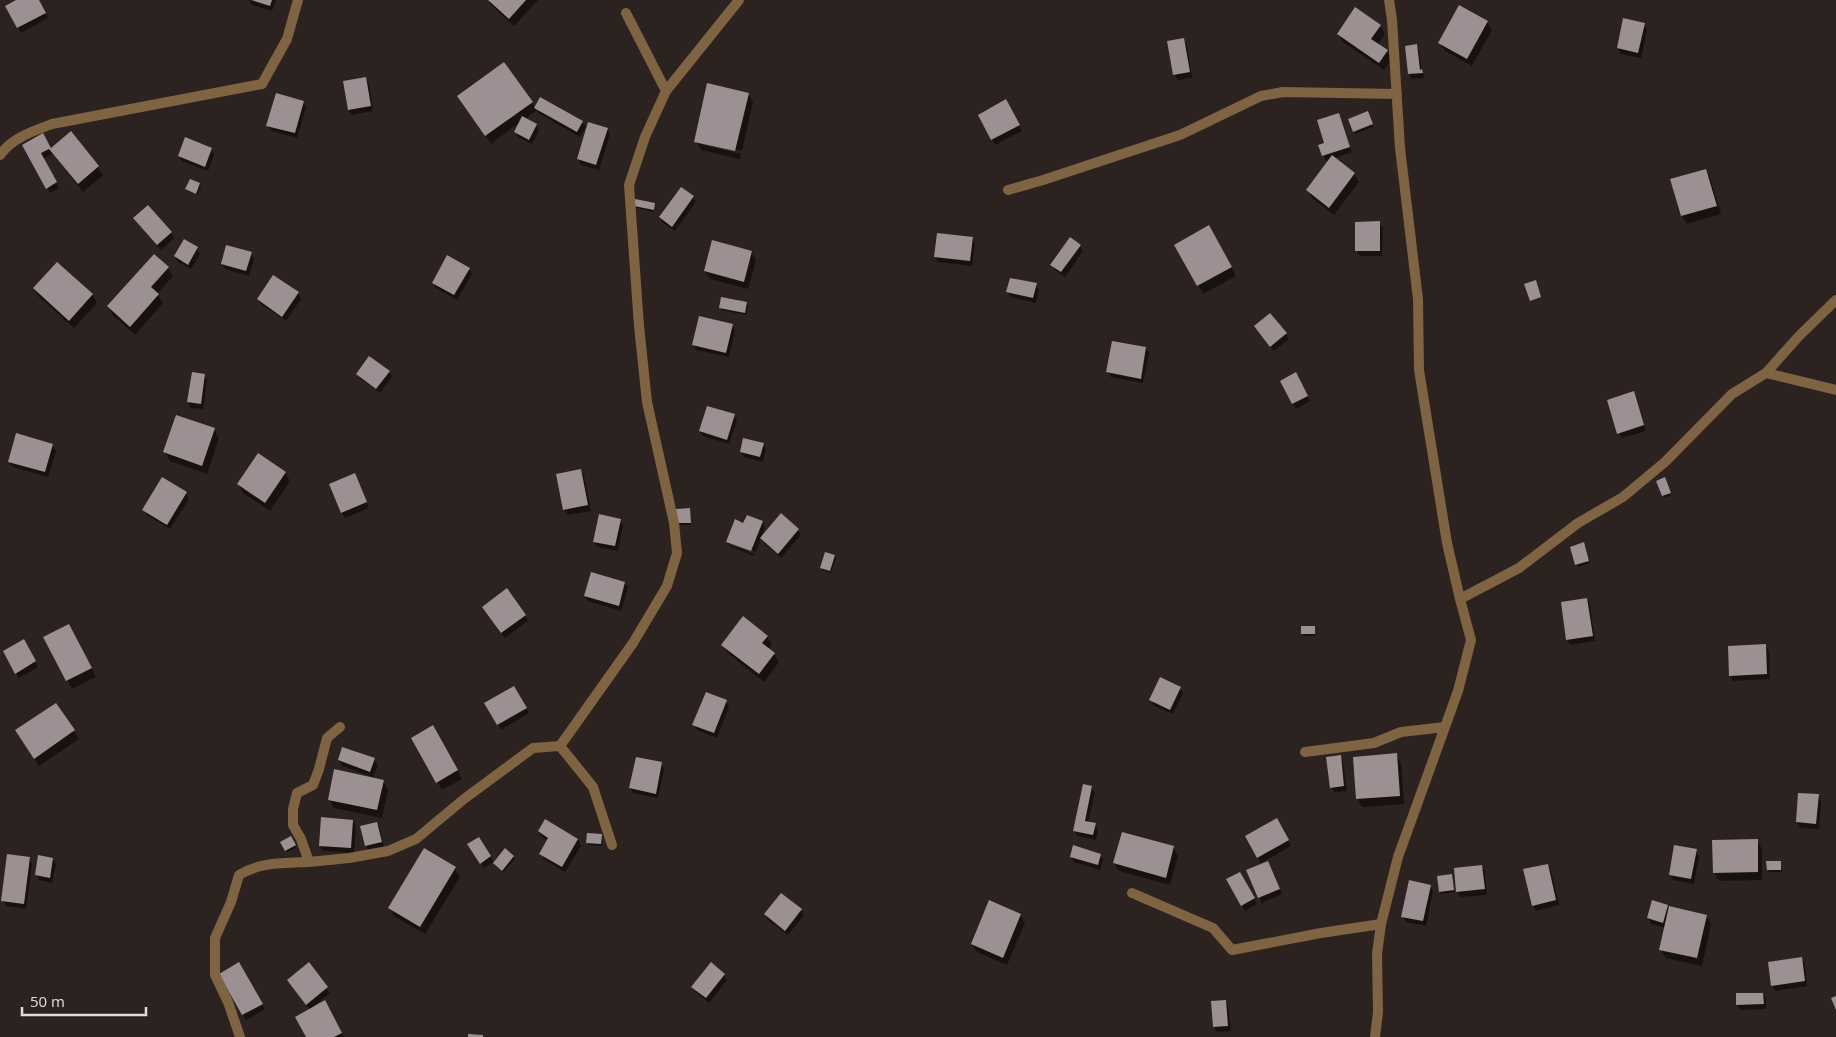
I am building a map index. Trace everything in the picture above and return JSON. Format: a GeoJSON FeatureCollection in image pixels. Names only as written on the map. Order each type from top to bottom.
{"type":"FeatureCollection","features":[{"type":"Feature","properties":{"kind":"street"},"geometry":{"type":"LineString","coordinates":[[0,155],[5,148],[29,132],[52,124],[262,84],[287,39],[298,0]]}},
{"type":"Feature","properties":{"kind":"street"},"geometry":{"type":"LineString","coordinates":[[560,746],[633,643],[667,586],[677,553],[674,523],[647,402],[639,326],[629,185],[645,137],[666,91],[739,0]]}},
{"type":"Feature","properties":{"kind":"street"},"geometry":{"type":"LineString","coordinates":[[1375,1037],[1378,1012],[1378,954],[1381,924],[1398,857],[1458,691],[1472,640],[1460,600],[1447,543],[1418,370],[1418,299],[1400,148],[1392,20],[1389,0]]}},
{"type":"Feature","properties":{"kind":"street"},"geometry":{"type":"LineString","coordinates":[[626,13],[666,91]]}},
{"type":"Feature","properties":{"kind":"street"},"geometry":{"type":"LineString","coordinates":[[1008,190],[1180,135],[1261,96],[1283,92],[1397,94]]}},
{"type":"Feature","properties":{"kind":"street"},"geometry":{"type":"LineString","coordinates":[[1460,600],[1519,568],[1578,523],[1623,497],[1665,462],[1732,394],[1766,373],[1800,335],[1836,300]]}},
{"type":"Feature","properties":{"kind":"street"},"geometry":{"type":"LineString","coordinates":[[1766,373],[1836,390]]}},
{"type":"Feature","properties":{"kind":"street"},"geometry":{"type":"LineString","coordinates":[[1306,752],[1374,743],[1401,732],[1445,726]]}},
{"type":"Feature","properties":{"kind":"street"},"geometry":{"type":"LineString","coordinates":[[309,862],[301,839],[293,825],[293,809],[297,794],[313,785],[327,738],[340,727]]}},
{"type":"Feature","properties":{"kind":"street"},"geometry":{"type":"LineString","coordinates":[[560,746],[593,787],[612,845]]}},
{"type":"Feature","properties":{"kind":"street"},"geometry":{"type":"LineString","coordinates":[[240,1037],[228,1002],[215,975],[215,938],[231,902],[239,876],[248,869],[270,863],[349,858],[388,851],[416,839],[487,781],[533,748],[560,746]]}},
{"type":"Feature","properties":{"kind":"street"},"geometry":{"type":"LineString","coordinates":[[1132,893],[1213,928],[1232,950],[1381,924]]}},
{"type":"Feature","properties":{"kind":"building"},"geometry":{"type":"Polygon","coordinates":[[[16,0],[39,0],[46,13],[17,28],[5,6],[16,0]]]}},
{"type":"Feature","properties":{"kind":"building"},"geometry":{"type":"Polygon","coordinates":[[[251,0],[272,0],[270,6],[251,0]]]}},
{"type":"Feature","properties":{"kind":"building"},"geometry":{"type":"Polygon","coordinates":[[[488,0],[526,0],[509,19],[488,0]]]}},
{"type":"Feature","properties":{"kind":"building"},"geometry":{"type":"Polygon","coordinates":[[[1459,5],[1488,21],[1467,59],[1438,43],[1459,5]]]}},
{"type":"Feature","properties":{"kind":"building"},"geometry":{"type":"Polygon","coordinates":[[[1355,7],[1381,25],[1371,39],[1388,50],[1379,63],[1337,34],[1355,7]]]}},
{"type":"Feature","properties":{"kind":"building"},"geometry":{"type":"Polygon","coordinates":[[[1623,18],[1645,23],[1638,53],[1617,48],[1623,18]]]}},
{"type":"Feature","properties":{"kind":"building"},"geometry":{"type":"Polygon","coordinates":[[[1184,38],[1190,72],[1173,75],[1167,41],[1184,38]]]}},
{"type":"Feature","properties":{"kind":"building"},"geometry":{"type":"Polygon","coordinates":[[[1417,44],[1420,70],[1422,69],[1423,73],[1408,74],[1405,46],[1417,44]]]}},
{"type":"Feature","properties":{"kind":"building"},"geometry":{"type":"Polygon","coordinates":[[[504,62],[533,102],[485,136],[457,96],[504,62]]]}},
{"type":"Feature","properties":{"kind":"building"},"geometry":{"type":"Polygon","coordinates":[[[366,77],[371,106],[348,110],[343,81],[366,77]]]}},
{"type":"Feature","properties":{"kind":"building"},"geometry":{"type":"Polygon","coordinates":[[[707,83],[749,93],[735,151],[694,142],[707,83]]]}},
{"type":"Feature","properties":{"kind":"building"},"geometry":{"type":"Polygon","coordinates":[[[276,93],[304,101],[295,133],[266,126],[276,93]]]}},
{"type":"Feature","properties":{"kind":"building"},"geometry":{"type":"Polygon","coordinates":[[[540,97],[583,121],[577,132],[534,108],[540,97]]]}},
{"type":"Feature","properties":{"kind":"building"},"geometry":{"type":"Polygon","coordinates":[[[1006,99],[1020,125],[991,140],[978,115],[1006,99]]]}},
{"type":"Feature","properties":{"kind":"building"},"geometry":{"type":"Polygon","coordinates":[[[1368,111],[1373,124],[1353,132],[1348,119],[1368,111]]]}},
{"type":"Feature","properties":{"kind":"building"},"geometry":{"type":"Polygon","coordinates":[[[1339,113],[1350,147],[1322,156],[1318,145],[1324,143],[1317,120],[1339,113]]]}},
{"type":"Feature","properties":{"kind":"building"},"geometry":{"type":"Polygon","coordinates":[[[522,116],[537,124],[529,140],[514,132],[522,116]]]}},
{"type":"Feature","properties":{"kind":"building"},"geometry":{"type":"Polygon","coordinates":[[[588,122],[608,128],[596,165],[577,159],[588,122]]]}},
{"type":"Feature","properties":{"kind":"building"},"geometry":{"type":"Polygon","coordinates":[[[71,131],[99,166],[78,184],[49,149],[41,153],[57,182],[46,189],[22,145],[43,133],[51,148],[71,131]]]}},
{"type":"Feature","properties":{"kind":"building"},"geometry":{"type":"Polygon","coordinates":[[[185,137],[212,148],[205,167],[178,156],[185,137]]]}},
{"type":"Feature","properties":{"kind":"building"},"geometry":{"type":"Polygon","coordinates":[[[1332,155],[1355,173],[1329,208],[1306,190],[1332,155]]]}},
{"type":"Feature","properties":{"kind":"building"},"geometry":{"type":"Polygon","coordinates":[[[1706,169],[1717,206],[1681,216],[1670,179],[1706,169]]]}},
{"type":"Feature","properties":{"kind":"building"},"geometry":{"type":"Polygon","coordinates":[[[190,179],[200,183],[196,194],[185,189],[190,179]]]}},
{"type":"Feature","properties":{"kind":"building"},"geometry":{"type":"Polygon","coordinates":[[[681,187],[694,196],[672,227],[659,217],[681,187]]]}},
{"type":"Feature","properties":{"kind":"building"},"geometry":{"type":"Polygon","coordinates":[[[635,199],[655,203],[654,210],[634,206],[635,199]]]}},
{"type":"Feature","properties":{"kind":"building"},"geometry":{"type":"Polygon","coordinates":[[[148,205],[172,232],[157,245],[133,218],[148,205]]]}},
{"type":"Feature","properties":{"kind":"building"},"geometry":{"type":"Polygon","coordinates":[[[1380,221],[1380,251],[1355,251],[1355,222],[1380,221]]]}},
{"type":"Feature","properties":{"kind":"building"},"geometry":{"type":"Polygon","coordinates":[[[1209,225],[1232,267],[1197,286],[1174,245],[1209,225]]]}},
{"type":"Feature","properties":{"kind":"building"},"geometry":{"type":"Polygon","coordinates":[[[937,233],[973,237],[970,261],[934,257],[937,233]]]}},
{"type":"Feature","properties":{"kind":"building"},"geometry":{"type":"Polygon","coordinates":[[[1070,237],[1081,245],[1061,272],[1050,265],[1070,237]]]}},
{"type":"Feature","properties":{"kind":"building"},"geometry":{"type":"Polygon","coordinates":[[[184,239],[198,247],[188,265],[174,256],[184,239]]]}},
{"type":"Feature","properties":{"kind":"building"},"geometry":{"type":"Polygon","coordinates":[[[712,240],[752,251],[744,282],[704,271],[712,240]]]}},
{"type":"Feature","properties":{"kind":"building"},"geometry":{"type":"Polygon","coordinates":[[[226,245],[252,252],[246,271],[221,264],[226,245]]]}},
{"type":"Feature","properties":{"kind":"building"},"geometry":{"type":"Polygon","coordinates":[[[154,254],[169,267],[151,287],[159,294],[130,327],[107,306],[154,254]]]}},
{"type":"Feature","properties":{"kind":"building"},"geometry":{"type":"Polygon","coordinates":[[[447,255],[470,268],[454,295],[432,283],[447,255]]]}},
{"type":"Feature","properties":{"kind":"building"},"geometry":{"type":"Polygon","coordinates":[[[57,262],[93,294],[69,321],[33,288],[57,262]]]}},
{"type":"Feature","properties":{"kind":"building"},"geometry":{"type":"Polygon","coordinates":[[[273,275],[299,292],[282,317],[257,299],[273,275]]]}},
{"type":"Feature","properties":{"kind":"building"},"geometry":{"type":"Polygon","coordinates":[[[1010,278],[1037,283],[1033,298],[1006,292],[1010,278]]]}},
{"type":"Feature","properties":{"kind":"building"},"geometry":{"type":"Polygon","coordinates":[[[1536,280],[1541,297],[1530,301],[1524,284],[1536,280]]]}},
{"type":"Feature","properties":{"kind":"building"},"geometry":{"type":"Polygon","coordinates":[[[721,297],[747,302],[745,313],[719,308],[721,297]]]}},
{"type":"Feature","properties":{"kind":"building"},"geometry":{"type":"Polygon","coordinates":[[[1270,313],[1287,333],[1270,347],[1254,326],[1270,313]]]}},
{"type":"Feature","properties":{"kind":"building"},"geometry":{"type":"Polygon","coordinates":[[[699,316],[733,324],[726,353],[692,345],[699,316]]]}},
{"type":"Feature","properties":{"kind":"building"},"geometry":{"type":"Polygon","coordinates":[[[1112,341],[1146,347],[1141,379],[1106,372],[1112,341]]]}},
{"type":"Feature","properties":{"kind":"building"},"geometry":{"type":"Polygon","coordinates":[[[369,356],[390,371],[376,389],[356,374],[369,356]]]}},
{"type":"Feature","properties":{"kind":"building"},"geometry":{"type":"Polygon","coordinates":[[[192,372],[205,374],[201,404],[187,402],[192,372]]]}},
{"type":"Feature","properties":{"kind":"building"},"geometry":{"type":"Polygon","coordinates":[[[1296,372],[1308,396],[1292,404],[1280,381],[1296,372]]]}},
{"type":"Feature","properties":{"kind":"building"},"geometry":{"type":"Polygon","coordinates":[[[1634,391],[1644,425],[1617,434],[1607,400],[1634,391]]]}},
{"type":"Feature","properties":{"kind":"building"},"geometry":{"type":"Polygon","coordinates":[[[707,406],[735,414],[727,440],[699,431],[707,406]]]}},
{"type":"Feature","properties":{"kind":"building"},"geometry":{"type":"Polygon","coordinates":[[[176,415],[215,428],[202,466],[163,452],[176,415]]]}},
{"type":"Feature","properties":{"kind":"building"},"geometry":{"type":"Polygon","coordinates":[[[16,433],[53,444],[45,472],[8,462],[16,433]]]}},
{"type":"Feature","properties":{"kind":"building"},"geometry":{"type":"Polygon","coordinates":[[[743,438],[764,443],[760,457],[740,452],[743,438]]]}},
{"type":"Feature","properties":{"kind":"building"},"geometry":{"type":"Polygon","coordinates":[[[258,453],[286,472],[265,503],[237,484],[258,453]]]}},
{"type":"Feature","properties":{"kind":"building"},"geometry":{"type":"Polygon","coordinates":[[[581,469],[588,505],[563,510],[556,474],[581,469]]]}},
{"type":"Feature","properties":{"kind":"building"},"geometry":{"type":"Polygon","coordinates":[[[355,473],[367,502],[341,513],[329,484],[355,473]]]}},
{"type":"Feature","properties":{"kind":"building"},"geometry":{"type":"Polygon","coordinates":[[[162,477],[187,492],[167,525],[142,510],[162,477]]]}},
{"type":"Feature","properties":{"kind":"building"},"geometry":{"type":"Polygon","coordinates":[[[1665,477],[1671,493],[1662,496],[1656,481],[1665,477]]]}},
{"type":"Feature","properties":{"kind":"building"},"geometry":{"type":"Polygon","coordinates":[[[690,508],[691,523],[677,523],[676,509],[690,508]]]}},
{"type":"Feature","properties":{"kind":"building"},"geometry":{"type":"Polygon","coordinates":[[[781,513],[799,529],[778,554],[760,538],[781,513]]]}},
{"type":"Feature","properties":{"kind":"building"},"geometry":{"type":"Polygon","coordinates":[[[599,514],[621,519],[615,546],[593,542],[599,514]]]}},
{"type":"Feature","properties":{"kind":"building"},"geometry":{"type":"Polygon","coordinates":[[[747,515],[763,521],[751,551],[726,542],[735,519],[743,523],[747,515]]]}},
{"type":"Feature","properties":{"kind":"building"},"geometry":{"type":"Polygon","coordinates":[[[1584,542],[1589,561],[1575,565],[1570,547],[1584,542]]]}},
{"type":"Feature","properties":{"kind":"building"},"geometry":{"type":"Polygon","coordinates":[[[825,552],[835,555],[830,571],[820,568],[825,552]]]}},
{"type":"Feature","properties":{"kind":"building"},"geometry":{"type":"Polygon","coordinates":[[[591,572],[625,582],[619,606],[584,596],[591,572]]]}},
{"type":"Feature","properties":{"kind":"building"},"geometry":{"type":"Polygon","coordinates":[[[507,588],[526,615],[501,633],[482,607],[507,588]]]}},
{"type":"Feature","properties":{"kind":"building"},"geometry":{"type":"Polygon","coordinates":[[[1587,598],[1593,636],[1566,640],[1561,602],[1587,598]]]}},
{"type":"Feature","properties":{"kind":"building"},"geometry":{"type":"Polygon","coordinates":[[[743,616],[768,636],[762,643],[775,653],[759,674],[721,645],[743,616]]]}},
{"type":"Feature","properties":{"kind":"building"},"geometry":{"type":"Polygon","coordinates":[[[69,624],[92,668],[66,681],[43,637],[69,624]]]}},
{"type":"Feature","properties":{"kind":"building"},"geometry":{"type":"Polygon","coordinates":[[[1301,626],[1315,626],[1315,634],[1301,634],[1301,626]]]}},
{"type":"Feature","properties":{"kind":"building"},"geometry":{"type":"Polygon","coordinates":[[[24,639],[36,661],[15,674],[3,651],[24,639]]]}},
{"type":"Feature","properties":{"kind":"building"},"geometry":{"type":"Polygon","coordinates":[[[1766,644],[1767,674],[1729,676],[1728,646],[1766,644]]]}},
{"type":"Feature","properties":{"kind":"building"},"geometry":{"type":"Polygon","coordinates":[[[1160,677],[1181,687],[1170,710],[1149,700],[1160,677]]]}},
{"type":"Feature","properties":{"kind":"building"},"geometry":{"type":"Polygon","coordinates":[[[514,686],[527,708],[497,725],[484,703],[514,686]]]}},
{"type":"Feature","properties":{"kind":"building"},"geometry":{"type":"Polygon","coordinates":[[[706,692],[727,700],[714,733],[692,725],[706,692]]]}},
{"type":"Feature","properties":{"kind":"building"},"geometry":{"type":"Polygon","coordinates":[[[56,703],[75,730],[34,759],[15,730],[56,703]]]}},
{"type":"Feature","properties":{"kind":"building"},"geometry":{"type":"Polygon","coordinates":[[[433,725],[458,770],[436,783],[411,738],[433,725]]]}},
{"type":"Feature","properties":{"kind":"building"},"geometry":{"type":"Polygon","coordinates":[[[342,747],[375,758],[370,772],[338,760],[342,747]]]}},
{"type":"Feature","properties":{"kind":"building"},"geometry":{"type":"Polygon","coordinates":[[[1397,753],[1400,796],[1356,799],[1353,757],[1397,753]]]}},
{"type":"Feature","properties":{"kind":"building"},"geometry":{"type":"Polygon","coordinates":[[[1341,755],[1344,786],[1330,788],[1326,757],[1341,755]]]}},
{"type":"Feature","properties":{"kind":"building"},"geometry":{"type":"Polygon","coordinates":[[[636,757],[662,762],[656,794],[629,788],[636,757]]]}},
{"type":"Feature","properties":{"kind":"building"},"geometry":{"type":"Polygon","coordinates":[[[334,769],[384,780],[377,810],[328,800],[334,769]]]}},
{"type":"Feature","properties":{"kind":"building"},"geometry":{"type":"Polygon","coordinates":[[[1083,784],[1092,786],[1085,821],[1096,823],[1093,835],[1073,831],[1083,784]]]}},
{"type":"Feature","properties":{"kind":"building"},"geometry":{"type":"Polygon","coordinates":[[[1798,793],[1819,794],[1816,824],[1796,822],[1798,793]]]}},
{"type":"Feature","properties":{"kind":"building"},"geometry":{"type":"Polygon","coordinates":[[[321,817],[353,820],[351,848],[319,846],[321,817]]]}},
{"type":"Feature","properties":{"kind":"building"},"geometry":{"type":"Polygon","coordinates":[[[1277,818],[1289,840],[1257,858],[1245,836],[1277,818]]]}},
{"type":"Feature","properties":{"kind":"building"},"geometry":{"type":"Polygon","coordinates":[[[545,819],[578,839],[562,867],[539,854],[548,838],[538,831],[545,819]]]}},
{"type":"Feature","properties":{"kind":"building"},"geometry":{"type":"Polygon","coordinates":[[[377,822],[382,842],[365,846],[360,826],[377,822]]]}},
{"type":"Feature","properties":{"kind":"building"},"geometry":{"type":"Polygon","coordinates":[[[1122,832],[1174,846],[1166,878],[1113,863],[1122,832]]]}},
{"type":"Feature","properties":{"kind":"building"},"geometry":{"type":"Polygon","coordinates":[[[587,833],[602,834],[601,844],[586,843],[587,833]]]}},
{"type":"Feature","properties":{"kind":"building"},"geometry":{"type":"Polygon","coordinates":[[[291,836],[296,845],[285,851],[280,842],[291,836]]]}},
{"type":"Feature","properties":{"kind":"building"},"geometry":{"type":"Polygon","coordinates":[[[479,837],[491,856],[480,864],[467,844],[479,837]]]}},
{"type":"Feature","properties":{"kind":"building"},"geometry":{"type":"Polygon","coordinates":[[[1758,839],[1758,872],[1713,873],[1712,840],[1758,839]]]}},
{"type":"Feature","properties":{"kind":"building"},"geometry":{"type":"Polygon","coordinates":[[[1073,845],[1101,854],[1098,865],[1070,857],[1073,845]]]}},
{"type":"Feature","properties":{"kind":"building"},"geometry":{"type":"Polygon","coordinates":[[[1674,845],[1697,849],[1691,879],[1669,875],[1674,845]]]}},
{"type":"Feature","properties":{"kind":"building"},"geometry":{"type":"Polygon","coordinates":[[[424,848],[456,867],[420,927],[388,908],[424,848]]]}},
{"type":"Feature","properties":{"kind":"building"},"geometry":{"type":"Polygon","coordinates":[[[505,848],[514,856],[502,871],[493,863],[505,848]]]}},
{"type":"Feature","properties":{"kind":"building"},"geometry":{"type":"Polygon","coordinates":[[[7,854],[30,857],[24,904],[1,901],[7,854]]]}},
{"type":"Feature","properties":{"kind":"building"},"geometry":{"type":"Polygon","coordinates":[[[38,855],[53,858],[50,878],[35,875],[38,855]]]}},
{"type":"Feature","properties":{"kind":"building"},"geometry":{"type":"Polygon","coordinates":[[[1268,861],[1280,889],[1258,898],[1246,870],[1268,861]]]}},
{"type":"Feature","properties":{"kind":"building"},"geometry":{"type":"Polygon","coordinates":[[[1766,861],[1781,861],[1781,870],[1767,870],[1766,861]]]}},
{"type":"Feature","properties":{"kind":"building"},"geometry":{"type":"Polygon","coordinates":[[[1548,864],[1556,900],[1532,906],[1523,869],[1548,864]]]}},
{"type":"Feature","properties":{"kind":"building"},"geometry":{"type":"Polygon","coordinates":[[[1482,865],[1485,889],[1456,892],[1454,868],[1482,865]]]}},
{"type":"Feature","properties":{"kind":"building"},"geometry":{"type":"Polygon","coordinates":[[[1240,872],[1255,898],[1241,906],[1226,879],[1240,872]]]}},
{"type":"Feature","properties":{"kind":"building"},"geometry":{"type":"Polygon","coordinates":[[[1452,874],[1454,890],[1439,892],[1437,876],[1452,874]]]}},
{"type":"Feature","properties":{"kind":"building"},"geometry":{"type":"Polygon","coordinates":[[[1409,880],[1431,885],[1423,921],[1401,917],[1409,880]]]}},
{"type":"Feature","properties":{"kind":"building"},"geometry":{"type":"Polygon","coordinates":[[[781,893],[802,909],[785,931],[764,914],[781,893]]]}},
{"type":"Feature","properties":{"kind":"building"},"geometry":{"type":"Polygon","coordinates":[[[989,900],[1021,914],[1003,958],[971,944],[989,900]]]}},
{"type":"Feature","properties":{"kind":"building"},"geometry":{"type":"Polygon","coordinates":[[[1652,900],[1668,905],[1663,923],[1647,918],[1652,900]]]}},
{"type":"Feature","properties":{"kind":"building"},"geometry":{"type":"Polygon","coordinates":[[[1669,906],[1707,915],[1697,958],[1659,950],[1669,906]]]}},
{"type":"Feature","properties":{"kind":"building"},"geometry":{"type":"Polygon","coordinates":[[[1802,957],[1805,981],[1771,986],[1768,962],[1802,957]]]}},
{"type":"Feature","properties":{"kind":"building"},"geometry":{"type":"Polygon","coordinates":[[[239,962],[263,1004],[242,1015],[219,974],[239,962]]]}},
{"type":"Feature","properties":{"kind":"building"},"geometry":{"type":"Polygon","coordinates":[[[309,962],[328,987],[306,1005],[287,980],[309,962]]]}},
{"type":"Feature","properties":{"kind":"building"},"geometry":{"type":"Polygon","coordinates":[[[711,962],[725,974],[706,998],[691,987],[711,962]]]}},
{"type":"Feature","properties":{"kind":"building"},"geometry":{"type":"Polygon","coordinates":[[[1736,993],[1763,993],[1764,1004],[1736,1005],[1736,993]]]}},
{"type":"Feature","properties":{"kind":"building"},"geometry":{"type":"Polygon","coordinates":[[[1836,996],[1836,1010],[1831,998],[1836,996]]]}},
{"type":"Feature","properties":{"kind":"building"},"geometry":{"type":"Polygon","coordinates":[[[325,1000],[342,1033],[334,1037],[306,1037],[295,1017],[325,1000]]]}},
{"type":"Feature","properties":{"kind":"building"},"geometry":{"type":"Polygon","coordinates":[[[1226,1000],[1228,1026],[1213,1027],[1211,1001],[1226,1000]]]}},
{"type":"Feature","properties":{"kind":"building"},"geometry":{"type":"Polygon","coordinates":[[[468,1034],[483,1035],[483,1037],[468,1037],[468,1034]]]}}]}
